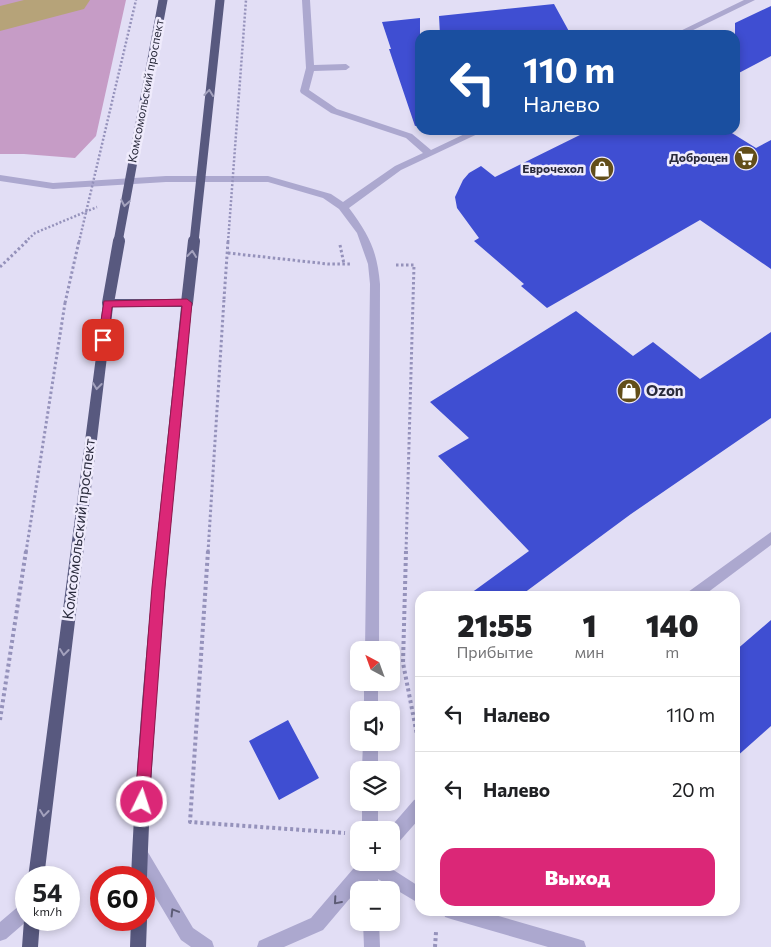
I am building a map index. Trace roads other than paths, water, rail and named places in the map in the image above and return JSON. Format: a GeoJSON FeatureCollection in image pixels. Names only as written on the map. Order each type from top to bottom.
{"type":"FeatureCollection","features":[{"type":"Feature","properties":{"kind":"main road","name":"Комсомольский проспект"},"geometry":{"type":"LineString","coordinates":[[38,866],[108,303],[137,134],[163,0]]}},
{"type":"Feature","properties":{"kind":"main road"},"geometry":{"type":"LineString","coordinates":[[140,866],[141,822],[159,587],[187,303],[220,0]]}},
{"type":"Feature","properties":{"kind":"main road"},"geometry":{"type":"LineString","coordinates":[[108,303],[187,303]]}},
{"type":"Feature","properties":{"kind":"main road"},"geometry":{"type":"LineString","coordinates":[[30,947],[31,931]]}},
{"type":"Feature","properties":{"kind":"main road"},"geometry":{"type":"LineString","coordinates":[[138,947],[139,931]]}},
{"type":"Feature","properties":{"kind":"street"},"geometry":{"type":"LineString","coordinates":[[306,0],[310,68],[304,91],[334,111],[409,136],[430,154]]}},
{"type":"Feature","properties":{"kind":"street"},"geometry":{"type":"LineString","coordinates":[[687,30],[751,0]]}},
{"type":"Feature","properties":{"kind":"street"},"geometry":{"type":"LineString","coordinates":[[310,68],[346,67]]}},
{"type":"Feature","properties":{"kind":"street"},"geometry":{"type":"LineString","coordinates":[[343,206],[398,168],[470,135]]}},
{"type":"Feature","properties":{"kind":"street","name":"Комсомольский проспект"},"geometry":{"type":"LineString","coordinates":[[0,178],[53,186],[166,179],[268,179],[327,196],[343,206],[362,232],[373,264],[375,284],[376,351],[372,641]]}},
{"type":"Feature","properties":{"kind":"street"},"geometry":{"type":"LineString","coordinates":[[700,591],[771,538]]}},
{"type":"Feature","properties":{"kind":"street"},"geometry":{"type":"LineString","coordinates":[[400,828],[415,812]]}},
{"type":"Feature","properties":{"kind":"street"},"geometry":{"type":"LineString","coordinates":[[140,855],[188,934],[206,947]]}},
{"type":"Feature","properties":{"kind":"street"},"geometry":{"type":"LineString","coordinates":[[265,947],[317,924],[362,871]]}},
{"type":"Feature","properties":{"kind":"street"},"geometry":{"type":"LineString","coordinates":[[381,871],[415,893]]}},
{"type":"Feature","properties":{"kind":"street"},"geometry":{"type":"LineString","coordinates":[[469,916],[578,947]]}},
{"type":"Feature","properties":{"kind":"street"},"geometry":{"type":"LineString","coordinates":[[0,934],[15,921]]}},
{"type":"Feature","properties":{"kind":"street"},"geometry":{"type":"LineString","coordinates":[[372,931],[372,947]]}},
{"type":"Feature","properties":{"kind":"waterway"},"geometry":{"type":"LineString","coordinates":[[0,19],[70,0]]}},
{"type":"Feature","properties":{"kind":"place","name":"Доброцен"},"geometry":{"type":"Point","coordinates":[746,158]}},
{"type":"Feature","properties":{"kind":"place","name":"Еврочехол"},"geometry":{"type":"Point","coordinates":[602,169]}},
{"type":"Feature","properties":{"kind":"place","name":"Ozon"},"geometry":{"type":"Point","coordinates":[629,391]}}]}
